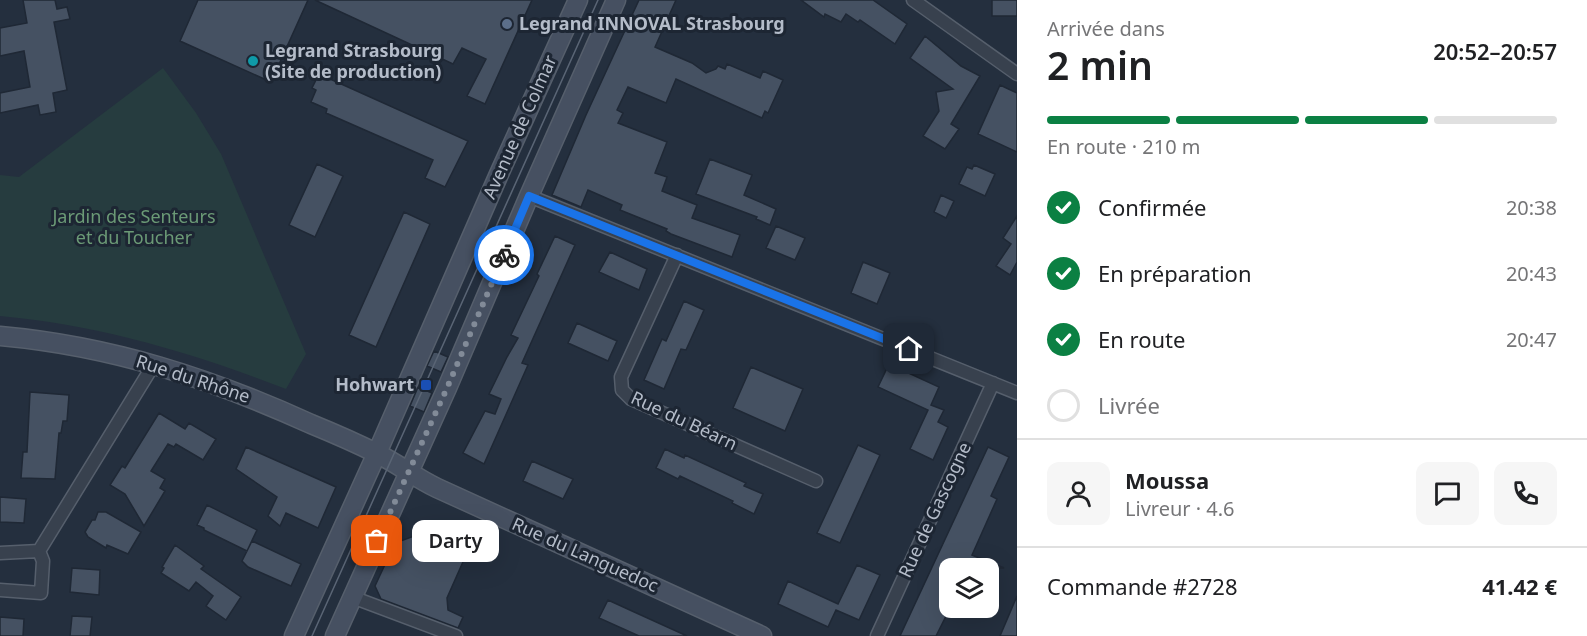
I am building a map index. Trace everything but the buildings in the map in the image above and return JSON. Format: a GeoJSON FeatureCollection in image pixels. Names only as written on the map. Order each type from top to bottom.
{"type":"FeatureCollection","features":[{"type":"Feature","properties":{"kind":"main road","name":"Avenue de Colmar"},"geometry":{"type":"LineString","coordinates":[[294,636],[578,0]]}},
{"type":"Feature","properties":{"kind":"main road","name":"Avenue de Colmar"},"geometry":{"type":"LineString","coordinates":[[335,636],[409,473],[616,0]]}},
{"type":"Feature","properties":{"kind":"main road","name":"Rue du Rhône"},"geometry":{"type":"LineString","coordinates":[[0,336],[35,339],[114,354],[209,381],[377,453]]}},
{"type":"Feature","properties":{"kind":"main road"},"geometry":{"type":"LineString","coordinates":[[377,453],[409,473]]}},
{"type":"Feature","properties":{"kind":"main road","name":"Rue du Languedoc"},"geometry":{"type":"LineString","coordinates":[[409,473],[477,507],[760,636]]}},
{"type":"Feature","properties":{"kind":"street"},"geometry":{"type":"LineString","coordinates":[[913,0],[1017,74]]}},
{"type":"Feature","properties":{"kind":"street"},"geometry":{"type":"LineString","coordinates":[[529,196],[1017,393]]}},
{"type":"Feature","properties":{"kind":"street","name":"Rue du Béarn"},"geometry":{"type":"LineString","coordinates":[[677,255],[621,377],[622,390],[631,399],[816,482]]}},
{"type":"Feature","properties":{"kind":"street"},"geometry":{"type":"LineString","coordinates":[[39,551],[154,364]]}},
{"type":"Feature","properties":{"kind":"street","name":"Rue de Gascogne"},"geometry":{"type":"LineString","coordinates":[[877,636],[993,383]]}},
{"type":"Feature","properties":{"kind":"street"},"geometry":{"type":"LineString","coordinates":[[0,554],[39,551]]}},
{"type":"Feature","properties":{"kind":"street"},"geometry":{"type":"LineString","coordinates":[[0,590],[40,592],[43,561],[39,551]]}},
{"type":"Feature","properties":{"kind":"street"},"geometry":{"type":"LineString","coordinates":[[352,597],[456,636]]}},
{"type":"Feature","properties":{"kind":"green space","name":"Jardin des Senteurs et du Toucher"},"geometry":{"type":"Polygon","coordinates":[[[163,68],[196,113],[221,154],[306,354],[286,389],[146,342],[74,326],[0,316],[0,175],[19,177],[163,68]]]}},
{"type":"Feature","properties":{"kind":"tram line"},"geometry":{"type":"LineString","coordinates":[[312,636],[598,0]]}},
{"type":"Feature","properties":{"kind":"way so far"},"geometry":{"type":"LineString","coordinates":[[377,541],[421,448],[504,255]]}},
{"type":"Feature","properties":{"kind":"place","name":"Legrand INNOVAL Strasbourg"},"geometry":{"type":"Point","coordinates":[507,24]}},
{"type":"Feature","properties":{"kind":"place","name":"Legrand Strasbourg (Site de production)"},"geometry":{"type":"Point","coordinates":[253,61]}},
{"type":"Feature","properties":{"kind":"place","name":"Hohwart"},"geometry":{"type":"Point","coordinates":[426,385]}},
{"type":"Feature","properties":{"kind":"place","name":"Darty"},"geometry":{"type":"Point","coordinates":[377,541]}},
{"type":"Feature","properties":{"kind":"route"},"geometry":{"type":"LineString","coordinates":[[504,255],[529,196],[909,349]]}}]}
